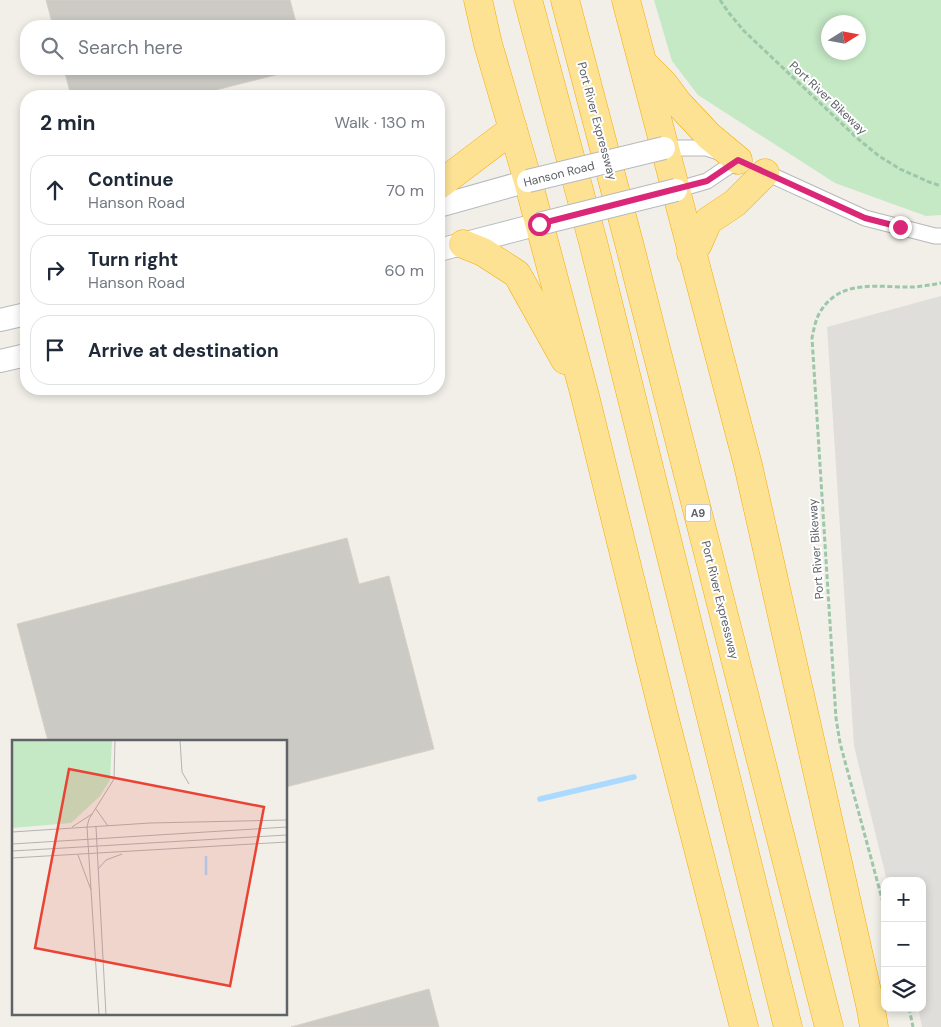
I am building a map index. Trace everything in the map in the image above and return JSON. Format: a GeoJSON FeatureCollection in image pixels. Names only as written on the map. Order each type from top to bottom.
{"type":"FeatureCollection","features":[{"type":"Feature","properties":{"kind":"highway"},"geometry":{"type":"LineString","coordinates":[[478,0],[488,44],[528,181],[585,396],[664,716],[744,1027]]}},
{"type":"Feature","properties":{"kind":"highway"},"geometry":{"type":"LineString","coordinates":[[528,0],[593,242],[788,1027]]}},
{"type":"Feature","properties":{"kind":"highway","name":"Port River Expressway"},"geometry":{"type":"LineString","coordinates":[[565,0],[829,1027]]}},
{"type":"Feature","properties":{"kind":"highway"},"geometry":{"type":"LineString","coordinates":[[626,0],[748,465],[874,1027]]}},
{"type":"Feature","properties":{"kind":"highway"},"geometry":{"type":"LineString","coordinates":[[643,63],[709,136],[738,160]]}},
{"type":"Feature","properties":{"kind":"highway"},"geometry":{"type":"LineString","coordinates":[[445,181],[513,130]]}},
{"type":"Feature","properties":{"kind":"highway"},"geometry":{"type":"LineString","coordinates":[[692,253],[708,221],[735,203],[765,173]]}},
{"type":"Feature","properties":{"kind":"highway"},"geometry":{"type":"LineString","coordinates":[[451,247],[483,252],[517,274],[585,396]]}},
{"type":"Feature","properties":{"kind":"main road","name":"Hanson Road"},"geometry":{"type":"LineString","coordinates":[[445,204],[528,181],[664,148]]}},
{"type":"Feature","properties":{"kind":"main road"},"geometry":{"type":"LineString","coordinates":[[451,247],[676,190]]}},
{"type":"Feature","properties":{"kind":"main road"},"geometry":{"type":"LineString","coordinates":[[0,320],[20,315]]}},
{"type":"Feature","properties":{"kind":"main road"},"geometry":{"type":"LineString","coordinates":[[0,361],[20,356]]}},
{"type":"Feature","properties":{"kind":"street","name":"Hanson Road"},"geometry":{"type":"LineString","coordinates":[[664,148],[706,148],[738,160],[865,218],[941,236]]}},
{"type":"Feature","properties":{"kind":"street"},"geometry":{"type":"LineString","coordinates":[[676,190],[707,181],[738,160]]}},
{"type":"Feature","properties":{"kind":"path","name":"Port River Bikeway"},"geometry":{"type":"LineString","coordinates":[[720,0],[744,30],[857,138],[879,156],[900,169],[941,186]]}},
{"type":"Feature","properties":{"kind":"path","name":"Port River Bikeway"},"geometry":{"type":"LineString","coordinates":[[881,895],[840,744],[836,718],[812,338],[815,322],[821,309],[832,298],[844,291],[856,287],[915,286],[941,283]]}},
{"type":"Feature","properties":{"kind":"path"},"geometry":{"type":"LineString","coordinates":[[910,1012],[913,1027]]}},
{"type":"Feature","properties":{"kind":"shaded area"},"geometry":{"type":"Polygon","coordinates":[[[941,296],[941,1027],[922,1027],[919,1012],[926,1012],[926,877],[886,877],[854,746],[827,327],[941,296]]]}},
{"type":"Feature","properties":{"kind":"green space"},"geometry":{"type":"Polygon","coordinates":[[[654,0],[941,0],[941,215],[926,216],[835,183],[698,95],[672,61],[654,0]]]}},
{"type":"Feature","properties":{"kind":"building"},"geometry":{"type":"Polygon","coordinates":[[[46,0],[290,0],[295,20],[51,20],[46,0]]]}},
{"type":"Feature","properties":{"kind":"building"},"geometry":{"type":"Polygon","coordinates":[[[66,75],[275,75],[216,90],[69,90],[66,75]]]}},
{"type":"Feature","properties":{"kind":"building"},"geometry":{"type":"Polygon","coordinates":[[[347,538],[359,584],[389,576],[434,749],[288,786],[288,740],[48,740],[17,624],[347,538]]]}},
{"type":"Feature","properties":{"kind":"building"},"geometry":{"type":"Polygon","coordinates":[[[429,989],[439,1027],[291,1027],[429,989]]]}},
{"type":"Feature","properties":{"kind":"waterway"},"geometry":{"type":"LineString","coordinates":[[540,799],[634,777]]}},
{"type":"Feature","properties":{"kind":"route"},"geometry":{"type":"LineString","coordinates":[[539,224],[707,181],[738,160],[865,218],[900,227]]}}]}
